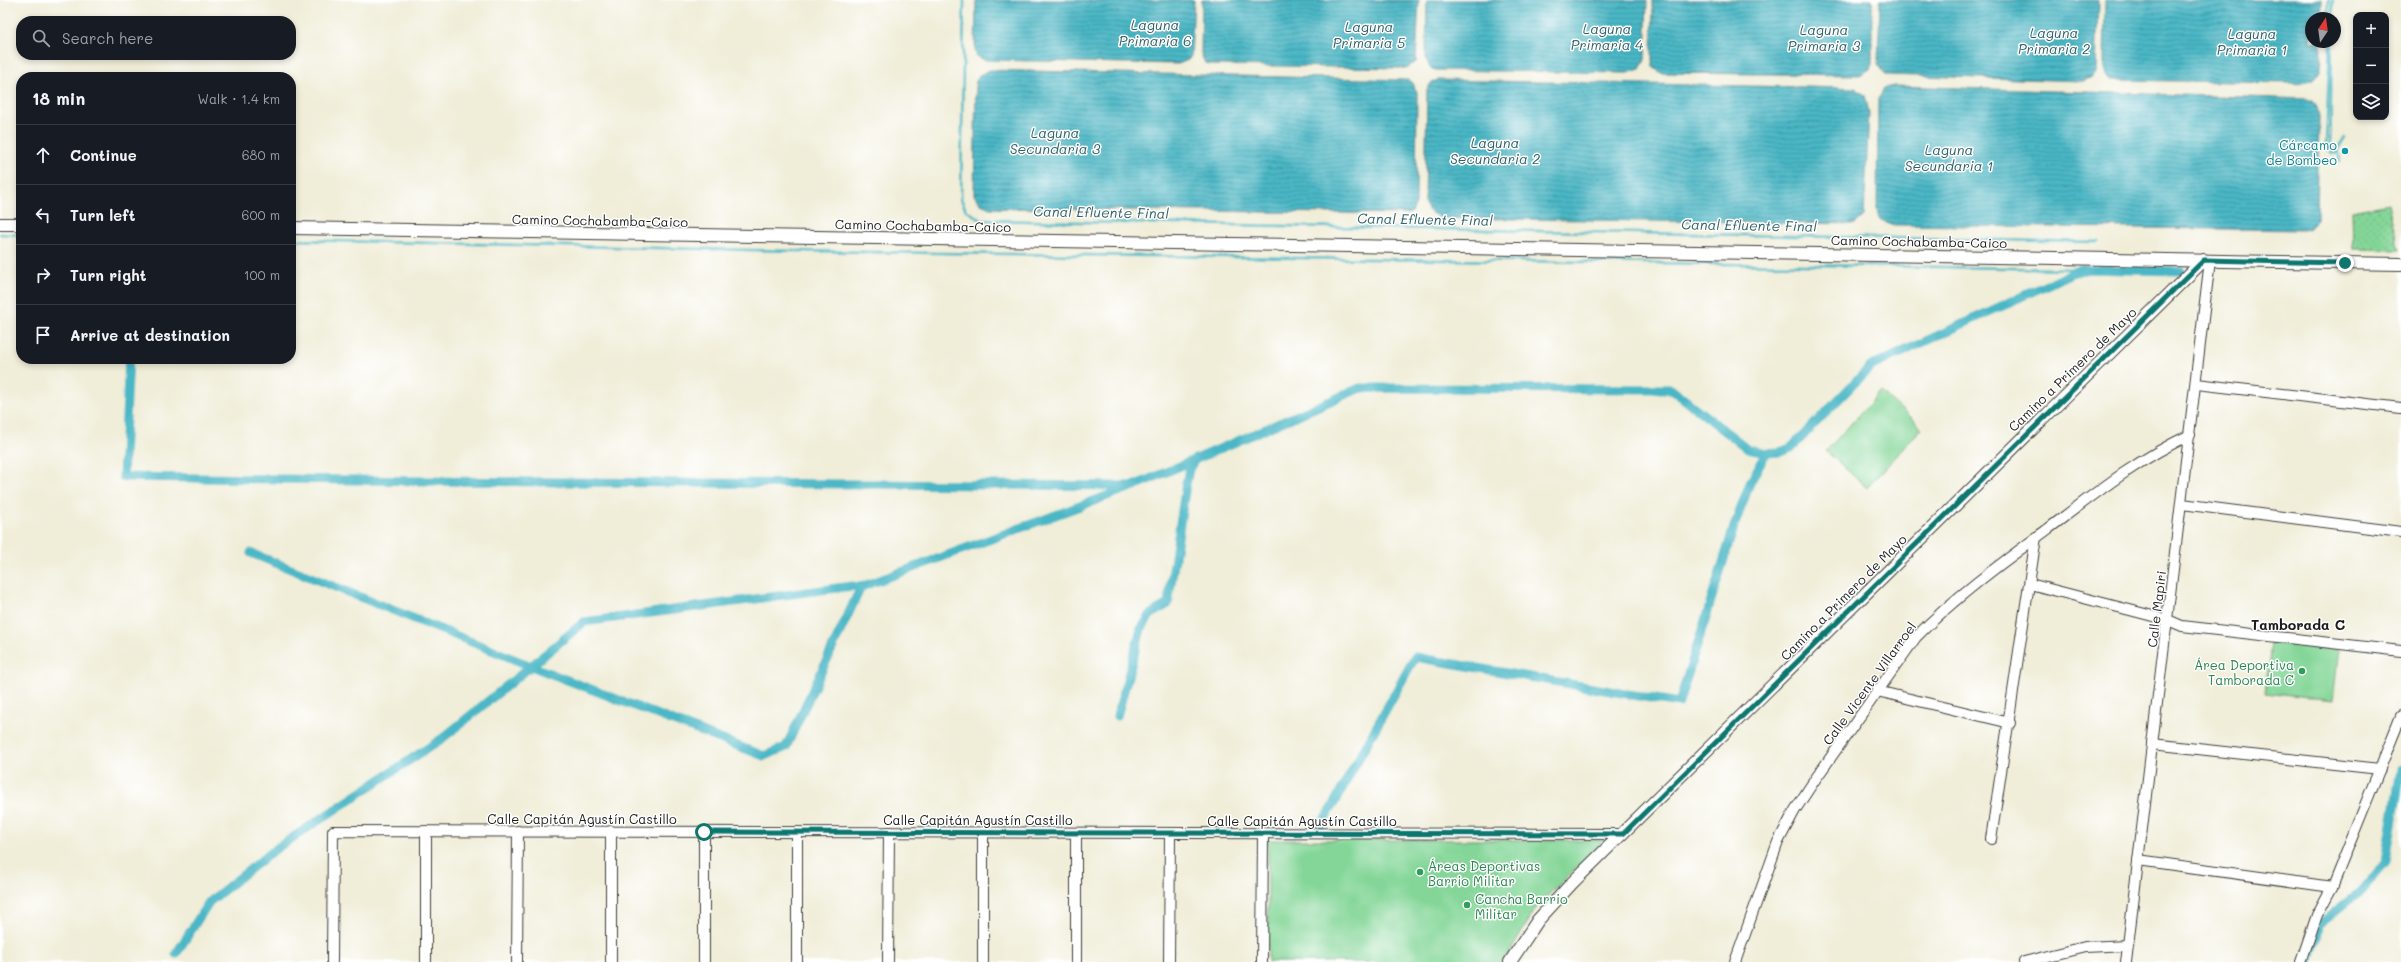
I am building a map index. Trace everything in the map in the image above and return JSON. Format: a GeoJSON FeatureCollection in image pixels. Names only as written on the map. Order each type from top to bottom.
{"type":"FeatureCollection","features":[{"type":"Feature","properties":{"kind":"main road"},"geometry":{"type":"LineString","coordinates":[[0,224],[16,224]]}},
{"type":"Feature","properties":{"kind":"main road","name":"Camino Cochabamba-Caico"},"geometry":{"type":"LineString","coordinates":[[296,228],[2401,264]]}},
{"type":"Feature","properties":{"kind":"main road","name":"Camino a Primero de Mayo"},"geometry":{"type":"LineString","coordinates":[[1510,962],[1538,920],[1623,834],[2207,260]]}},
{"type":"Feature","properties":{"kind":"street","name":"Calle Mapiri"},"geometry":{"type":"LineString","coordinates":[[2126,962],[2197,384],[2207,260]]}},
{"type":"Feature","properties":{"kind":"street"},"geometry":{"type":"LineString","coordinates":[[2197,384],[2401,408]]}},
{"type":"Feature","properties":{"kind":"street","name":"Calle Vicente Villarroel"},"geometry":{"type":"LineString","coordinates":[[1734,962],[1778,842],[1795,810],[1916,637],[1932,620],[2036,537],[2114,480],[2190,435]]}},
{"type":"Feature","properties":{"kind":"street"},"geometry":{"type":"LineString","coordinates":[[2182,504],[2401,532]]}},
{"type":"Feature","properties":{"kind":"street"},"geometry":{"type":"LineString","coordinates":[[1991,839],[2010,723],[2036,537]]}},
{"type":"Feature","properties":{"kind":"street"},"geometry":{"type":"LineString","coordinates":[[2030,584],[2168,620],[2182,626],[2401,651]]}},
{"type":"Feature","properties":{"kind":"street"},"geometry":{"type":"LineString","coordinates":[[1877,691],[2010,723]]}},
{"type":"Feature","properties":{"kind":"street"},"geometry":{"type":"LineString","coordinates":[[2301,962],[2316,915],[2332,887],[2401,716]]}},
{"type":"Feature","properties":{"kind":"street"},"geometry":{"type":"LineString","coordinates":[[2152,744],[2380,769]]}},
{"type":"Feature","properties":{"kind":"street","name":"Calle Capitán Agustín Castillo"},"geometry":{"type":"LineString","coordinates":[[332,962],[333,831],[1623,834]]}},
{"type":"Feature","properties":{"kind":"street"},"geometry":{"type":"LineString","coordinates":[[426,831],[426,962]]}},
{"type":"Feature","properties":{"kind":"street"},"geometry":{"type":"LineString","coordinates":[[518,831],[518,962]]}},
{"type":"Feature","properties":{"kind":"street"},"geometry":{"type":"LineString","coordinates":[[611,831],[611,962]]}},
{"type":"Feature","properties":{"kind":"street"},"geometry":{"type":"LineString","coordinates":[[704,832],[704,962]]}},
{"type":"Feature","properties":{"kind":"street"},"geometry":{"type":"LineString","coordinates":[[797,962],[798,832]]}},
{"type":"Feature","properties":{"kind":"street"},"geometry":{"type":"LineString","coordinates":[[888,962],[889,832]]}},
{"type":"Feature","properties":{"kind":"street"},"geometry":{"type":"LineString","coordinates":[[983,832],[983,962]]}},
{"type":"Feature","properties":{"kind":"street"},"geometry":{"type":"LineString","coordinates":[[1076,833],[1076,962]]}},
{"type":"Feature","properties":{"kind":"street"},"geometry":{"type":"LineString","coordinates":[[1169,962],[1170,833]]}},
{"type":"Feature","properties":{"kind":"street"},"geometry":{"type":"LineString","coordinates":[[1262,962],[1263,833]]}},
{"type":"Feature","properties":{"kind":"street"},"geometry":{"type":"LineString","coordinates":[[2138,860],[2332,887]]}},
{"type":"Feature","properties":{"kind":"street"},"geometry":{"type":"LineString","coordinates":[[2024,962],[2085,947],[2128,945]]}},
{"type":"Feature","properties":{"kind":"green space"},"geometry":{"type":"Polygon","coordinates":[[[2388,204],[2399,250],[2353,249],[2352,211],[2388,204]]]}},
{"type":"Feature","properties":{"kind":"green space"},"geometry":{"type":"Polygon","coordinates":[[[1881,391],[1922,428],[1867,488],[1826,451],[1881,391]]]}},
{"type":"Feature","properties":{"kind":"green space","name":"Área Deportiva Tamborada C"},"geometry":{"type":"Polygon","coordinates":[[[2271,643],[2339,649],[2333,701],[2265,693],[2271,643]]]}},
{"type":"Feature","properties":{"kind":"green space","name":"Áreas Deportivas Barrio Militar"},"geometry":{"type":"Polygon","coordinates":[[[1268,840],[1605,840],[1538,905],[1504,962],[1268,962],[1268,840]]]}},
{"type":"Feature","properties":{"kind":"water","name":"Laguna Primaria 6"},"geometry":{"type":"Polygon","coordinates":[[[976,0],[1194,0],[1191,56],[1188,60],[1178,64],[984,60],[977,56],[975,52],[976,0]]]}},
{"type":"Feature","properties":{"kind":"water","name":"Laguna Primaria 5"},"geometry":{"type":"Polygon","coordinates":[[[1202,0],[1419,0],[1416,62],[1406,68],[1211,65],[1205,63],[1201,54],[1202,0]]]}},
{"type":"Feature","properties":{"kind":"water","name":"Laguna Primaria 4"},"geometry":{"type":"Polygon","coordinates":[[[1427,0],[1647,0],[1645,60],[1640,69],[1628,73],[1435,70],[1430,68],[1426,58],[1427,0]]]}},
{"type":"Feature","properties":{"kind":"water","name":"Laguna Primaria 3"},"geometry":{"type":"Polygon","coordinates":[[[1653,0],[1872,0],[1872,63],[1870,69],[1860,75],[1661,73],[1653,67],[1652,60],[1653,0]]]}},
{"type":"Feature","properties":{"kind":"water","name":"Laguna Primaria 2"},"geometry":{"type":"Polygon","coordinates":[[[1880,0],[2098,0],[2096,73],[2093,77],[2083,81],[1886,75],[1878,64],[1880,0]]]}},
{"type":"Feature","properties":{"kind":"water","name":"Laguna Primaria 1"},"geometry":{"type":"Polygon","coordinates":[[[2105,0],[2322,0],[2321,12],[2305,12],[2305,48],[2321,48],[2319,71],[2316,76],[2305,82],[2113,80],[2108,77],[2104,70],[2105,0]]]}},
{"type":"Feature","properties":{"kind":"water","name":"Laguna Secundaria 3"},"geometry":{"type":"Polygon","coordinates":[[[990,70],[1408,80],[1412,83],[1417,92],[1416,204],[1412,212],[1407,214],[990,208],[981,204],[974,195],[976,81],[979,75],[990,70]]]}},
{"type":"Feature","properties":{"kind":"water","name":"Laguna Secundaria 2"},"geometry":{"type":"Polygon","coordinates":[[[1438,80],[1855,88],[1865,95],[1869,113],[1864,216],[1855,224],[1440,217],[1434,215],[1425,203],[1427,89],[1432,82],[1438,80]]]}},
{"type":"Feature","properties":{"kind":"water","name":"Laguna Secundaria 1"},"geometry":{"type":"Polygon","coordinates":[[[1895,86],[2308,99],[2313,102],[2316,107],[2319,118],[2317,219],[2310,228],[2304,230],[1893,225],[1879,219],[1877,210],[1878,99],[1884,88],[1895,86]]]}},
{"type":"Feature","properties":{"kind":"waterway","name":"Canal Efluente Final"},"geometry":{"type":"LineString","coordinates":[[964,0],[961,199],[966,210],[981,220],[2098,242]]}},
{"type":"Feature","properties":{"kind":"waterway"},"geometry":{"type":"LineString","coordinates":[[2329,0],[2329,12]]}},
{"type":"Feature","properties":{"kind":"waterway"},"geometry":{"type":"LineString","coordinates":[[2333,0],[2333,12]]}},
{"type":"Feature","properties":{"kind":"waterway"},"geometry":{"type":"LineString","coordinates":[[2330,48],[2326,149],[2332,153],[2337,152]]}},
{"type":"Feature","properties":{"kind":"waterway"},"geometry":{"type":"LineString","coordinates":[[2332,48],[2330,147],[2337,151]]}},
{"type":"Feature","properties":{"kind":"waterway"},"geometry":{"type":"LineString","coordinates":[[2340,162],[2338,148],[2345,137]]}},
{"type":"Feature","properties":{"kind":"waterway"},"geometry":{"type":"LineString","coordinates":[[0,234],[16,235]]}},
{"type":"Feature","properties":{"kind":"waterway"},"geometry":{"type":"LineString","coordinates":[[296,240],[797,251],[2081,269]]}},
{"type":"Feature","properties":{"kind":"waterway"},"geometry":{"type":"LineString","coordinates":[[251,553],[531,666],[584,622],[852,586],[861,587],[1134,486],[1360,388],[1671,389],[1748,449],[1766,453],[1780,452],[1791,448],[1870,367],[2081,269],[2181,271]]}},
{"type":"Feature","properties":{"kind":"waterway"},"geometry":{"type":"LineString","coordinates":[[129,364],[123,477],[427,481],[1128,486]]}},
{"type":"Feature","properties":{"kind":"waterway"},"geometry":{"type":"LineString","coordinates":[[1322,825],[1415,657],[1679,703],[1735,524],[1750,483],[1766,453]]}},
{"type":"Feature","properties":{"kind":"waterway"},"geometry":{"type":"LineString","coordinates":[[1117,716],[1141,629],[1151,614],[1168,604],[1186,484],[1189,469],[1195,459]]}},
{"type":"Feature","properties":{"kind":"waterway"},"geometry":{"type":"LineString","coordinates":[[176,954],[209,902],[277,848],[443,738],[531,666],[764,756],[786,747],[861,587]]}},
{"type":"Feature","properties":{"kind":"waterway"},"geometry":{"type":"LineString","coordinates":[[2307,962],[2318,939],[2320,924],[2361,891],[2386,861],[2401,770]]}},
{"type":"Feature","properties":{"kind":"place","name":"Cárcamo de Bombeo"},"geometry":{"type":"Point","coordinates":[2345,151]}},
{"type":"Feature","properties":{"kind":"place","name":"Área Deportiva Tamborada C"},"geometry":{"type":"Point","coordinates":[2302,671]}},
{"type":"Feature","properties":{"kind":"place","name":"Áreas Deportivas Barrio Militar"},"geometry":{"type":"Point","coordinates":[1420,872]}},
{"type":"Feature","properties":{"kind":"place","name":"Cancha Barrio Militar"},"geometry":{"type":"Point","coordinates":[1467,905]}},
{"type":"Feature","properties":{"kind":"district","name":"Tamborada C"},"geometry":{"type":"Point","coordinates":[2298,624]}},
{"type":"Feature","properties":{"kind":"route"},"geometry":{"type":"LineString","coordinates":[[704,832],[1623,834],[2067,393],[2204,260],[2345,263]]}}]}
